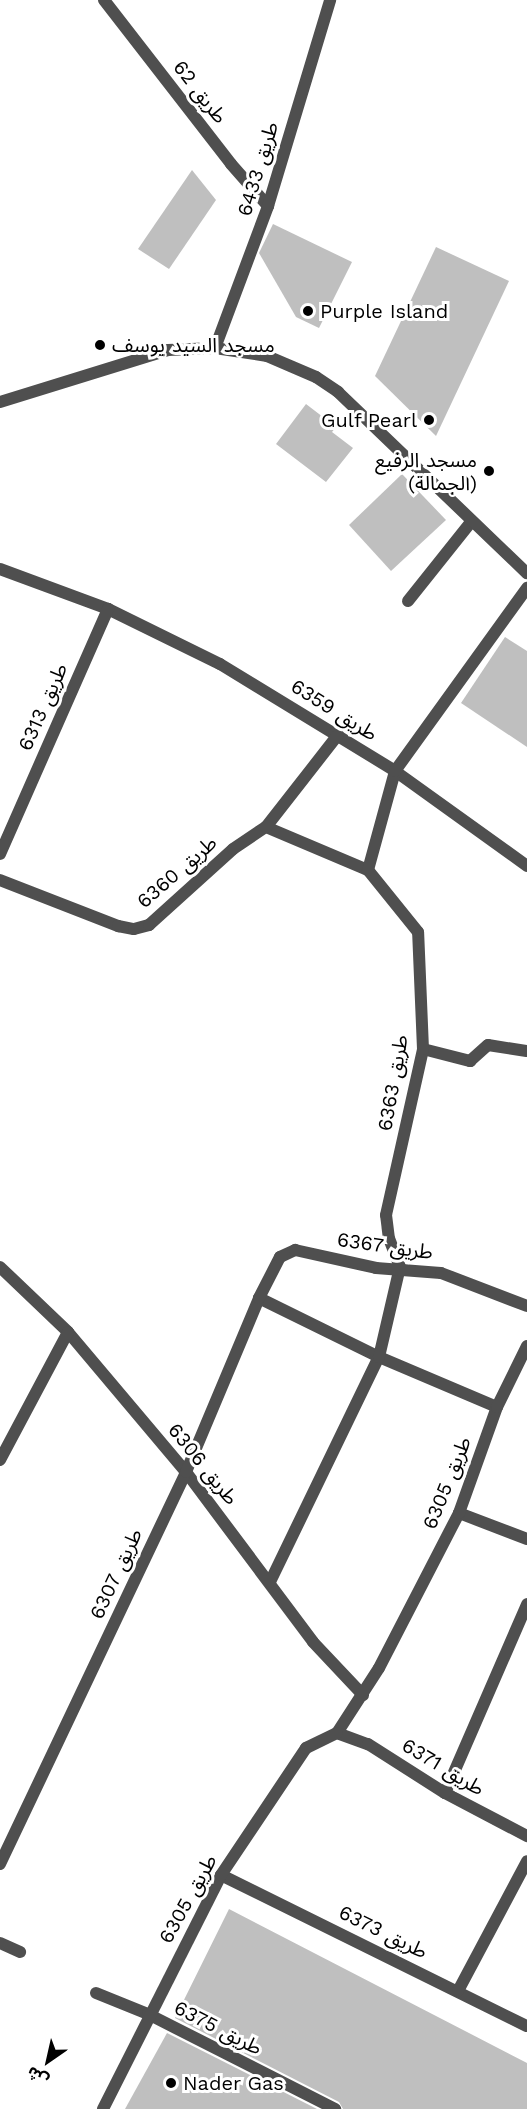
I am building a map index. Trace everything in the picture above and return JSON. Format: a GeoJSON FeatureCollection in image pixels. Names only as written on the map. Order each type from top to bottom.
{"type":"FeatureCollection","features":[{"type":"Feature","properties":{"kind":"street","name":"طريق 62"},"geometry":{"type":"LineString","coordinates":[[104,0],[231,164],[268,206]]}},
{"type":"Feature","properties":{"kind":"street","name":"طريق 6433"},"geometry":{"type":"LineString","coordinates":[[215,348],[268,206],[330,0]]}},
{"type":"Feature","properties":{"kind":"street"},"geometry":{"type":"LineString","coordinates":[[0,402],[144,355],[215,348],[267,356],[316,377],[338,392],[471,522],[527,573]]}},
{"type":"Feature","properties":{"kind":"street"},"geometry":{"type":"LineString","coordinates":[[408,601],[471,522]]}},
{"type":"Feature","properties":{"kind":"street","name":"طريق 6359"},"geometry":{"type":"LineString","coordinates":[[0,569],[108,609],[220,664],[394,771],[527,866]]}},
{"type":"Feature","properties":{"kind":"street"},"geometry":{"type":"LineString","coordinates":[[266,827],[368,870],[394,771],[527,588]]}},
{"type":"Feature","properties":{"kind":"street","name":"طريق 6313"},"geometry":{"type":"LineString","coordinates":[[0,854],[108,609]]}},
{"type":"Feature","properties":{"kind":"street","name":"طريق 6360"},"geometry":{"type":"LineString","coordinates":[[0,880],[134,929],[161,916],[233,849],[266,827],[338,735]]}},
{"type":"Feature","properties":{"kind":"street","name":"طريق 6363"},"geometry":{"type":"LineString","coordinates":[[368,870],[418,932],[423,1049],[386,1215],[389,1239],[400,1267]]}},
{"type":"Feature","properties":{"kind":"street"},"geometry":{"type":"LineString","coordinates":[[423,1049],[470,1061],[488,1045],[527,1051]]}},
{"type":"Feature","properties":{"kind":"street","name":"طريق 6367"},"geometry":{"type":"LineString","coordinates":[[259,1298],[287,1252],[376,1268],[400,1267],[441,1273],[527,1306]]}},
{"type":"Feature","properties":{"kind":"street","name":"طريق 6306"},"geometry":{"type":"LineString","coordinates":[[0,1267],[68,1332],[186,1472],[313,1642],[363,1695]]}},
{"type":"Feature","properties":{"kind":"street"},"geometry":{"type":"LineString","coordinates":[[270,1582],[379,1357],[400,1267]]}},
{"type":"Feature","properties":{"kind":"street"},"geometry":{"type":"LineString","coordinates":[[259,1298],[379,1357],[497,1407]]}},
{"type":"Feature","properties":{"kind":"street","name":"طريق 6307"},"geometry":{"type":"LineString","coordinates":[[0,1864],[186,1472],[259,1298]]}},
{"type":"Feature","properties":{"kind":"street"},"geometry":{"type":"LineString","coordinates":[[0,1460],[68,1332]]}},
{"type":"Feature","properties":{"kind":"street","name":"طريق 6305"},"geometry":{"type":"LineString","coordinates":[[103,2109],[148,2014],[221,1875],[306,1748],[337,1733],[363,1695],[459,1513],[497,1407],[527,1346]]}},
{"type":"Feature","properties":{"kind":"street"},"geometry":{"type":"LineString","coordinates":[[459,1513],[527,1539]]}},
{"type":"Feature","properties":{"kind":"street"},"geometry":{"type":"LineString","coordinates":[[445,1792],[527,1604]]}},
{"type":"Feature","properties":{"kind":"street","name":"طريق 6371"},"geometry":{"type":"LineString","coordinates":[[337,1733],[368,1744],[445,1792],[527,1836]]}},
{"type":"Feature","properties":{"kind":"street"},"geometry":{"type":"LineString","coordinates":[[458,1991],[527,1861]]}},
{"type":"Feature","properties":{"kind":"street","name":"طريق 6373"},"geometry":{"type":"LineString","coordinates":[[221,1875],[527,2026]]}},
{"type":"Feature","properties":{"kind":"street"},"geometry":{"type":"LineString","coordinates":[[0,1943],[20,1952]]}},
{"type":"Feature","properties":{"kind":"street","name":"طريق 6375"},"geometry":{"type":"LineString","coordinates":[[96,1993],[148,2014],[335,2109]]}},
{"type":"Feature","properties":{"kind":"building"},"geometry":{"type":"Polygon","coordinates":[[[192,170],[216,200],[169,269],[138,249],[192,170]]]}},
{"type":"Feature","properties":{"kind":"building"},"geometry":{"type":"Polygon","coordinates":[[[273,224],[352,262],[319,328],[296,317],[259,253],[273,224]]]}},
{"type":"Feature","properties":{"kind":"building"},"geometry":{"type":"Polygon","coordinates":[[[436,247],[509,281],[436,436],[375,376],[436,247]]]}},
{"type":"Feature","properties":{"kind":"building"},"geometry":{"type":"Polygon","coordinates":[[[306,404],[336,427],[332,432],[353,448],[326,482],[276,444],[306,404]]]}},
{"type":"Feature","properties":{"kind":"building"},"geometry":{"type":"Polygon","coordinates":[[[402,474],[446,520],[391,571],[349,525],[402,474]]]}},
{"type":"Feature","properties":{"kind":"building"},"geometry":{"type":"Polygon","coordinates":[[[505,637],[527,651],[527,747],[461,703],[505,637]]]}},
{"type":"Feature","properties":{"kind":"building"},"geometry":{"type":"Polygon","coordinates":[[[229,1909],[527,2063],[527,2109],[343,2109],[339,2102],[175,2018],[229,1909]]]}},
{"type":"Feature","properties":{"kind":"building"},"geometry":{"type":"Polygon","coordinates":[[[167,2033],[317,2109],[125,2109],[167,2033]]]}},
{"type":"Feature","properties":{"kind":"place","name":"Purple Island"},"geometry":{"type":"Point","coordinates":[308,311]}},
{"type":"Feature","properties":{"kind":"place","name":"مسجد السيد يوسف"},"geometry":{"type":"Point","coordinates":[100,345]}},
{"type":"Feature","properties":{"kind":"place","name":"Gulf Pearl"},"geometry":{"type":"Point","coordinates":[429,420]}},
{"type":"Feature","properties":{"kind":"place","name":"مسجد الرفيع (الجمالة)"},"geometry":{"type":"Point","coordinates":[489,471]}},
{"type":"Feature","properties":{"kind":"place","name":"Nader Gas"},"geometry":{"type":"Point","coordinates":[171,2083]}}]}
